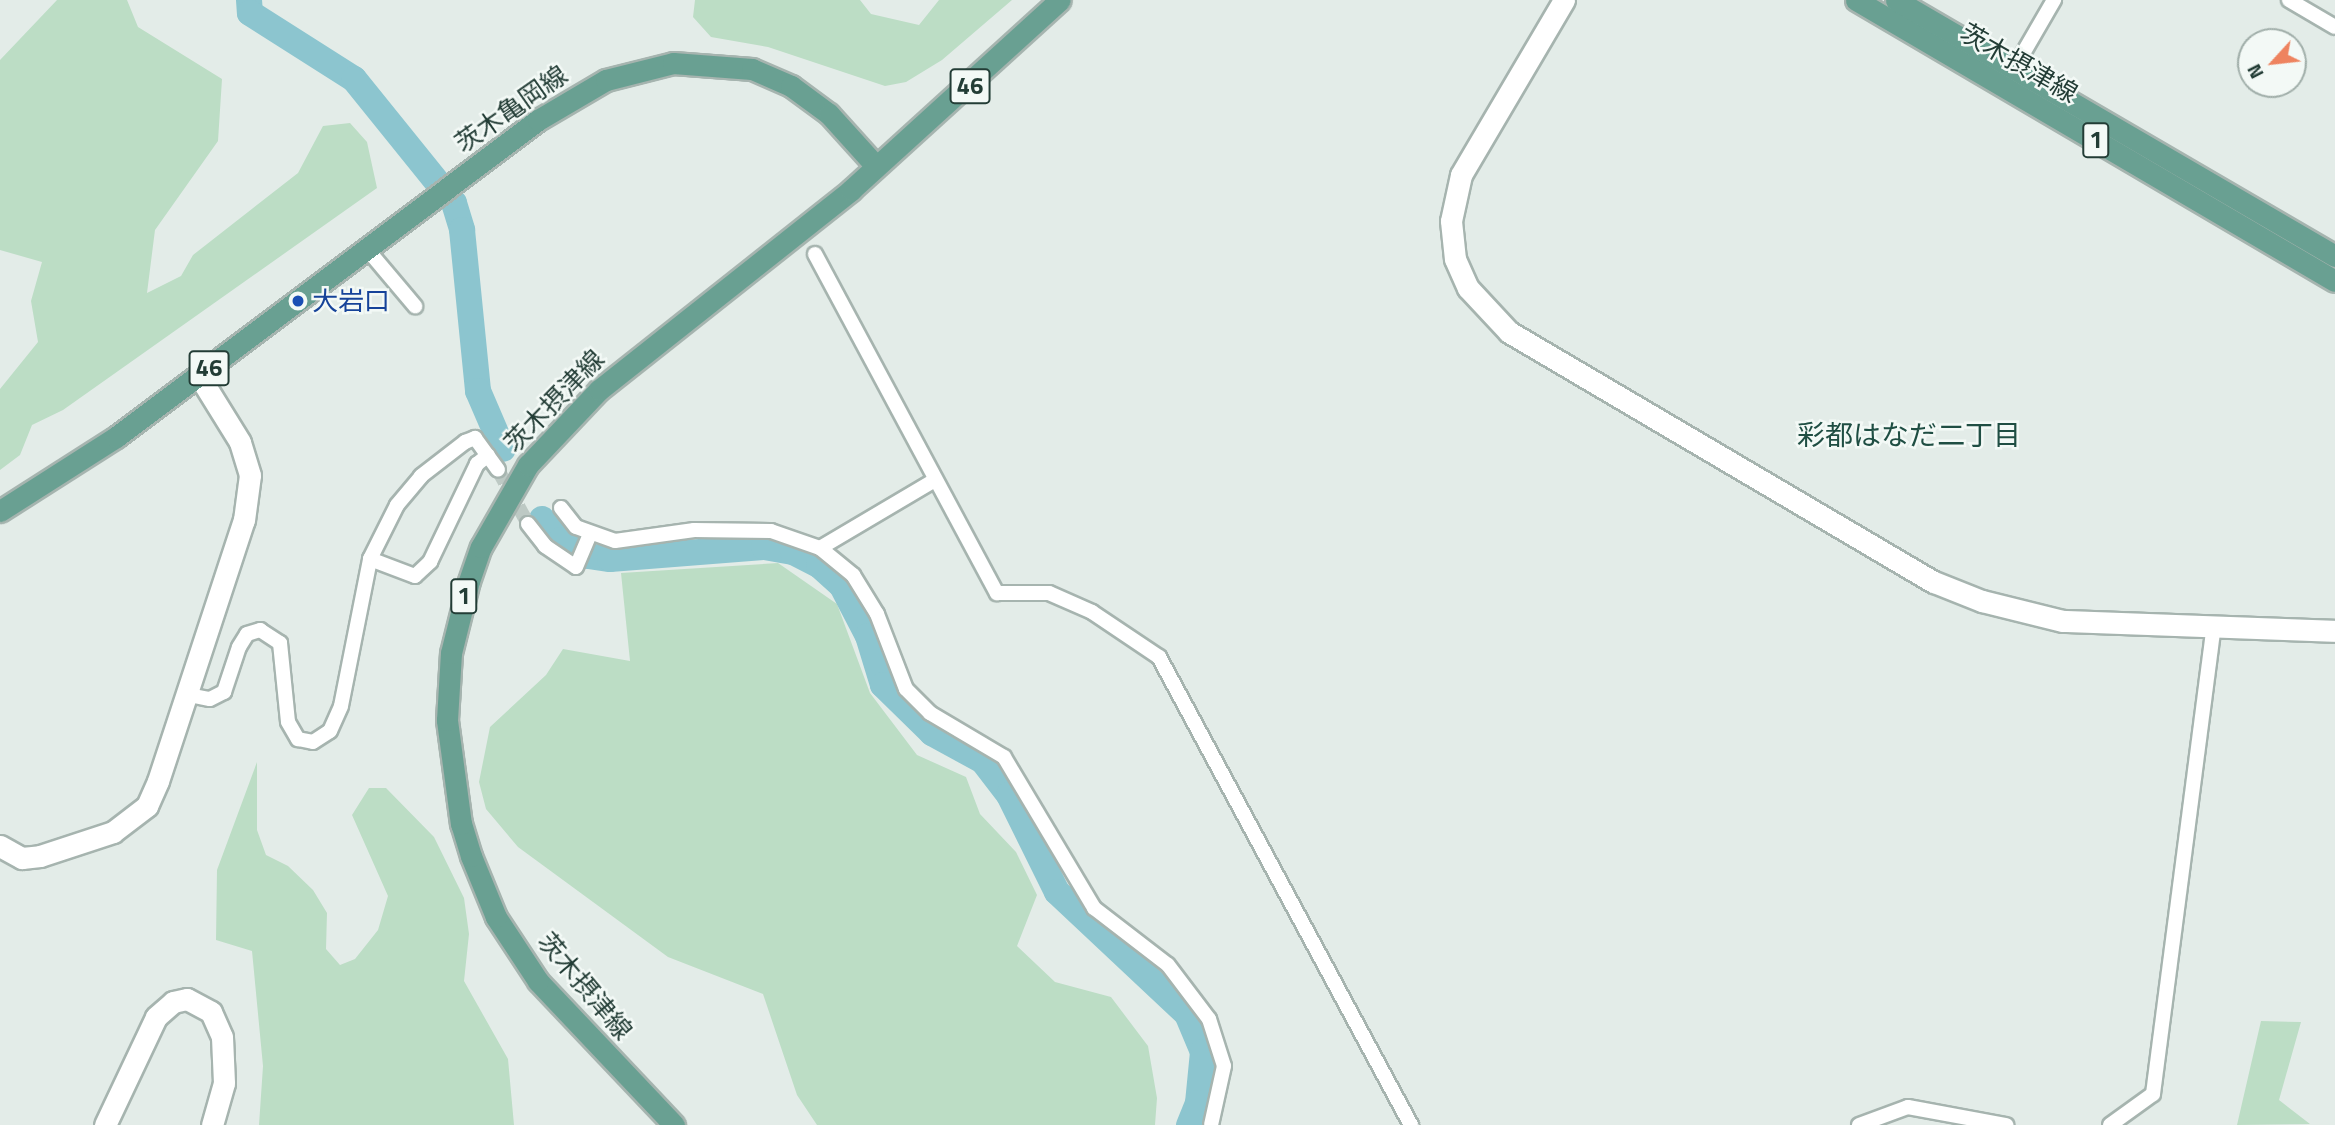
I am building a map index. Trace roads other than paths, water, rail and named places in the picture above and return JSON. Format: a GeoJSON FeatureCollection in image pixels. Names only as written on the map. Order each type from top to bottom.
{"type":"FeatureCollection","features":[{"type":"Feature","properties":{"kind":"main road","name":"46"},"geometry":{"type":"LineString","coordinates":[[875,165],[951,103],[1059,0]]}},
{"type":"Feature","properties":{"kind":"main road","name":"茨木摂津線"},"geometry":{"type":"LineString","coordinates":[[1856,0],[2335,281]]}},
{"type":"Feature","properties":{"kind":"main road","name":"茨木摂津線"},"geometry":{"type":"LineString","coordinates":[[1896,0],[2335,256]]}},
{"type":"Feature","properties":{"kind":"main road","name":"茨木亀岡線"},"geometry":{"type":"LineString","coordinates":[[0,511],[77,464],[199,376],[538,120],[606,80],[662,64],[721,63],[791,86],[829,114],[875,165]]}},
{"type":"Feature","properties":{"kind":"main road","name":"茨木摂津線"},"geometry":{"type":"LineString","coordinates":[[674,1125],[538,981],[488,897],[461,824],[449,754],[447,687],[458,617],[481,547],[505,502],[558,431],[650,346],[875,165]]}},
{"type":"Feature","properties":{"kind":"street"},"geometry":{"type":"LineString","coordinates":[[1564,0],[1461,175],[1451,221],[1455,259],[1487,314],[1934,582],[2020,614],[2052,620],[2335,631]]}},
{"type":"Feature","properties":{"kind":"street"},"geometry":{"type":"LineString","coordinates":[[2014,69],[2054,0]]}},
{"type":"Feature","properties":{"kind":"street"},"geometry":{"type":"LineString","coordinates":[[2289,0],[2335,27]]}},
{"type":"Feature","properties":{"kind":"street"},"geometry":{"type":"LineString","coordinates":[[367,249],[415,306]]}},
{"type":"Feature","properties":{"kind":"street"},"geometry":{"type":"LineString","coordinates":[[815,254],[997,593],[1049,593],[1092,612],[1159,657],[1411,1125]]}},
{"type":"Feature","properties":{"kind":"street"},"geometry":{"type":"LineString","coordinates":[[0,846],[22,858],[40,856],[113,832],[136,818],[158,781],[189,695],[244,520],[250,475],[240,442],[199,376]]}},
{"type":"Feature","properties":{"kind":"street"},"geometry":{"type":"LineString","coordinates":[[189,695],[210,699],[224,692],[239,647],[247,634],[260,630],[280,643],[288,722],[298,739],[313,742],[330,731],[341,706],[370,559],[397,505],[421,476],[475,438],[498,470]]}},
{"type":"Feature","properties":{"kind":"street"},"geometry":{"type":"LineString","coordinates":[[370,559],[415,576],[430,562],[477,464],[488,455]]}},
{"type":"Feature","properties":{"kind":"street"},"geometry":{"type":"LineString","coordinates":[[820,548],[935,480]]}},
{"type":"Feature","properties":{"kind":"street"},"geometry":{"type":"LineString","coordinates":[[561,508],[589,537],[615,541],[694,530],[771,531],[820,548],[866,594],[906,689],[930,713],[1004,757],[1094,908],[1168,965],[1202,1009],[1224,1066],[1211,1125]]}},
{"type":"Feature","properties":{"kind":"street"},"geometry":{"type":"LineString","coordinates":[[528,524],[567,563],[576,567],[589,537]]}},
{"type":"Feature","properties":{"kind":"street"},"geometry":{"type":"LineString","coordinates":[[2110,1125],[2153,1094],[2214,627]]}},
{"type":"Feature","properties":{"kind":"street"},"geometry":{"type":"LineString","coordinates":[[105,1125],[156,1017],[173,1002],[187,999],[211,1012],[222,1037],[224,1083],[212,1125]]}},
{"type":"Feature","properties":{"kind":"street"},"geometry":{"type":"LineString","coordinates":[[1859,1125],[1908,1107],[2006,1125]]}},
{"type":"Feature","properties":{"kind":"waterway"},"geometry":{"type":"LineString","coordinates":[[249,0],[250,13],[354,79],[454,203],[462,230],[478,391],[503,449]]}},
{"type":"Feature","properties":{"kind":"waterway"},"geometry":{"type":"LineString","coordinates":[[542,519],[561,540],[588,556],[610,559],[764,547],[793,552],[819,565],[842,586],[868,636],[883,685],[932,733],[983,761],[1009,795],[1057,892],[1187,1014],[1203,1052],[1198,1103],[1189,1125]]}},
{"type":"Feature","properties":{"kind":"tunnel"},"geometry":{"type":"LineString","coordinates":[[498,470],[528,524]]}},
{"type":"Feature","properties":{"kind":"place","name":"大岩口"},"geometry":{"type":"Point","coordinates":[298,301]}},
{"type":"Feature","properties":{"kind":"district","name":"彩都はなだ二丁目"},"geometry":{"type":"Point","coordinates":[1909,435]}}]}
